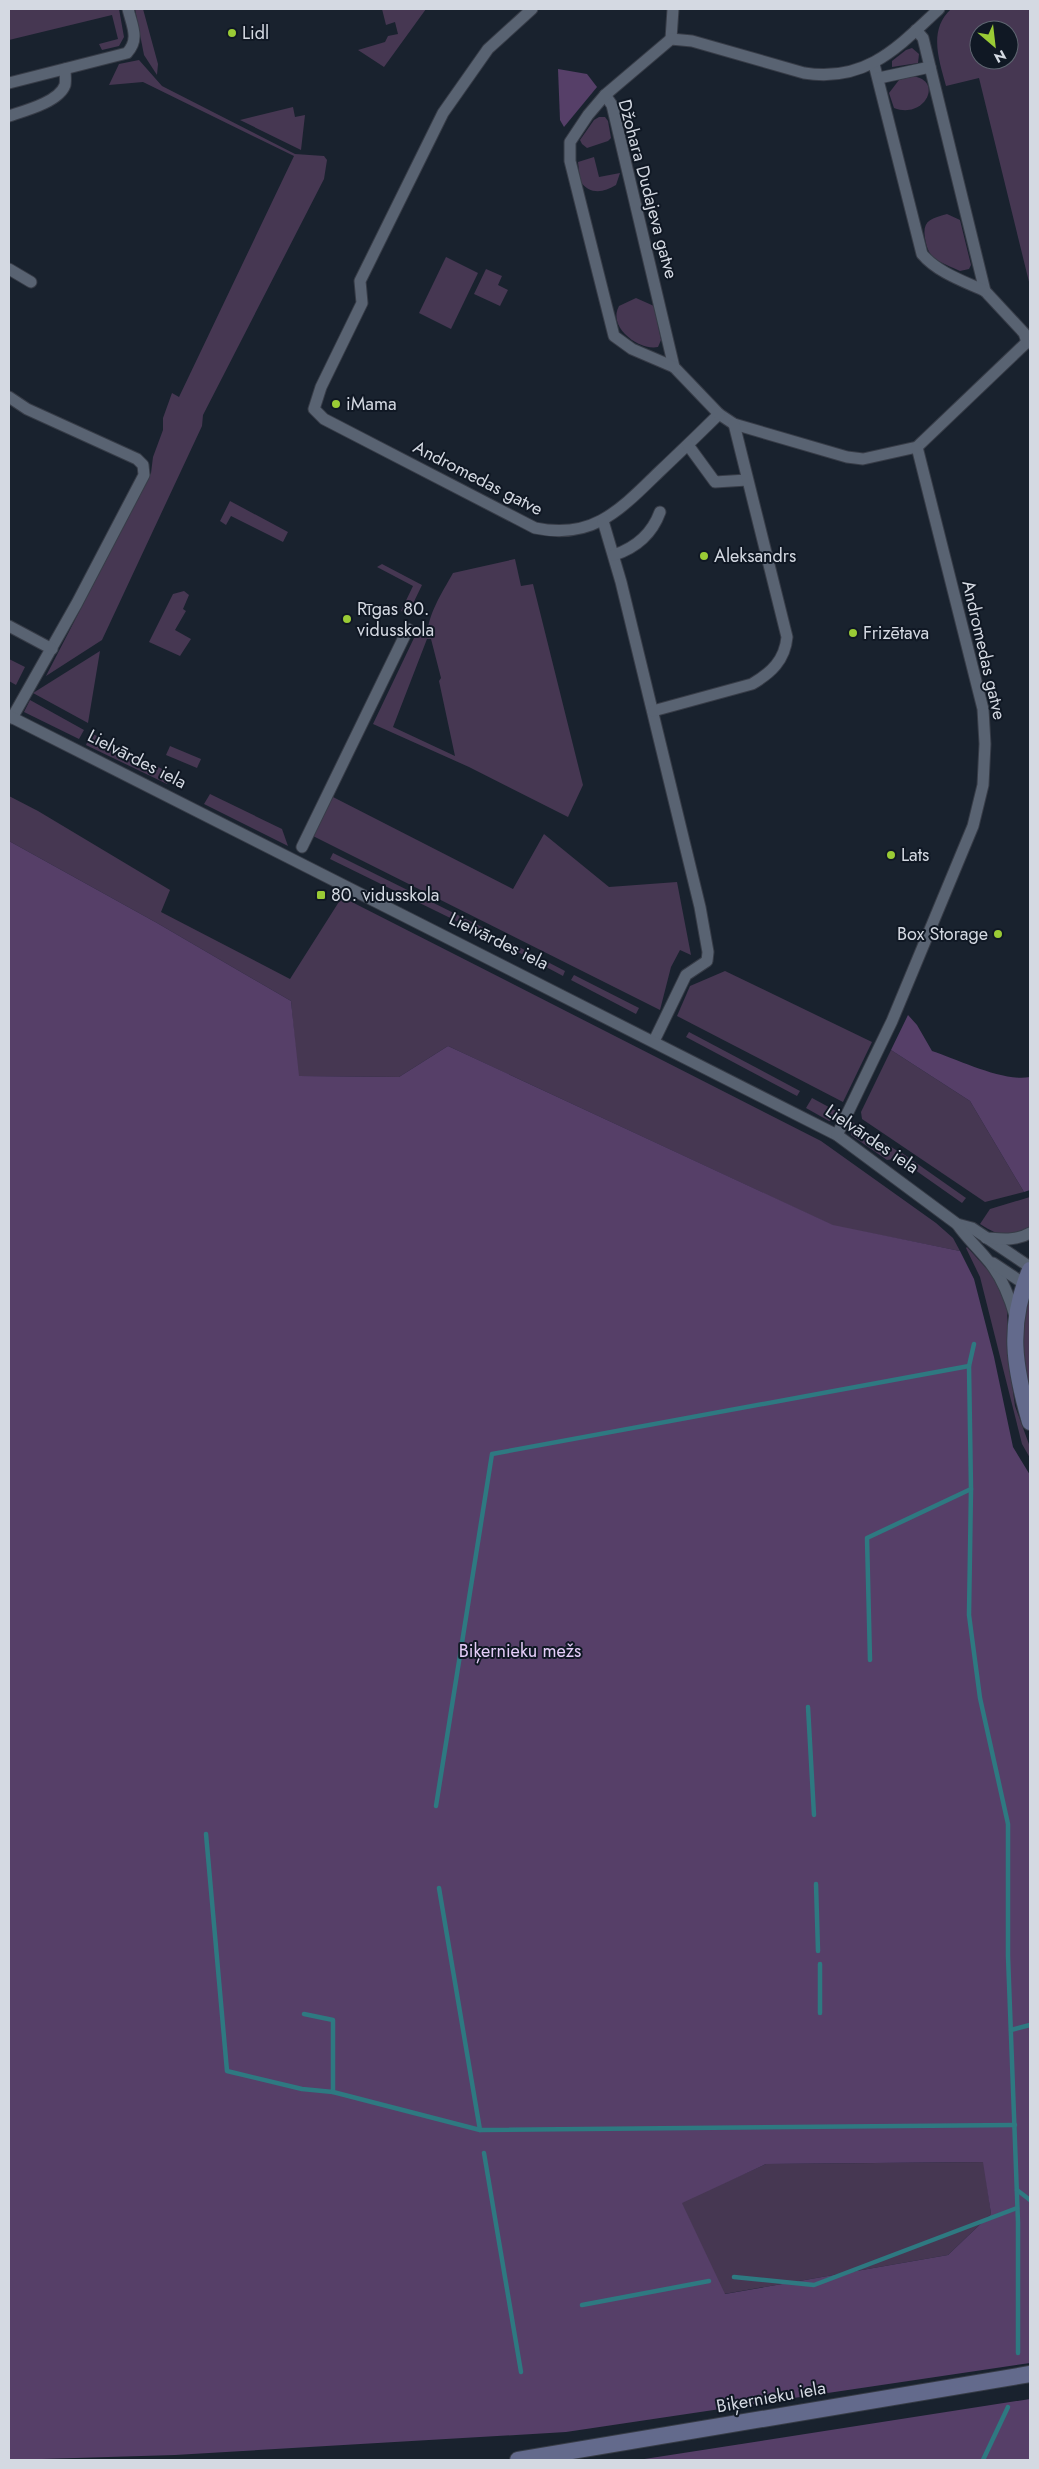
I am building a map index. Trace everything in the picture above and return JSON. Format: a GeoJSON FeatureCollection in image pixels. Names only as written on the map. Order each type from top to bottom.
{"type":"FeatureCollection","features":[{"type":"Feature","properties":{"kind":"main road","name":"Lielvārdes iela"},"geometry":{"type":"LineString","coordinates":[[1030,1269],[1027,1287],[1015,1318],[1014,1338],[1021,1388],[1030,1422]]}},
{"type":"Feature","properties":{"kind":"main road","name":"Biķernieku iela"},"geometry":{"type":"LineString","coordinates":[[518,2460],[1030,2374]]}},
{"type":"Feature","properties":{"kind":"street"},"geometry":{"type":"LineString","coordinates":[[9,83],[127,53],[134,44],[128,9]]}},
{"type":"Feature","properties":{"kind":"street","name":"Andromedas gatve"},"geometry":{"type":"LineString","coordinates":[[532,9],[488,49],[443,113],[360,281],[362,303],[321,387],[314,409],[324,419],[535,528],[556,532],[573,530],[603,521],[619,511],[719,414]]}},
{"type":"Feature","properties":{"kind":"street"},"geometry":{"type":"LineString","coordinates":[[673,9],[671,39],[692,40],[818,76],[850,72],[874,64],[939,9]]}},
{"type":"Feature","properties":{"kind":"street"},"geometry":{"type":"LineString","coordinates":[[916,30],[923,38],[985,291]]}},
{"type":"Feature","properties":{"kind":"street","name":"Džohara Dudajeva gatve"},"geometry":{"type":"LineString","coordinates":[[671,39],[605,95],[612,105],[674,367]]}},
{"type":"Feature","properties":{"kind":"street"},"geometry":{"type":"LineString","coordinates":[[605,95],[570,142],[570,161],[614,336],[632,349],[674,367],[719,414],[734,424],[847,457],[862,459],[917,447],[1029,343],[1024,334],[985,291],[959,280],[928,262],[922,254],[874,64]]}},
{"type":"Feature","properties":{"kind":"street"},"geometry":{"type":"LineString","coordinates":[[879,78],[930,67]]}},
{"type":"Feature","properties":{"kind":"street"},"geometry":{"type":"LineString","coordinates":[[9,116],[42,104],[61,91],[65,85],[65,69]]}},
{"type":"Feature","properties":{"kind":"street"},"geometry":{"type":"LineString","coordinates":[[9,269],[31,282]]}},
{"type":"Feature","properties":{"kind":"street"},"geometry":{"type":"LineString","coordinates":[[9,397],[27,409],[137,459],[143,464],[144,475],[52,649],[10,717]]}},
{"type":"Feature","properties":{"kind":"street"},"geometry":{"type":"LineString","coordinates":[[653,711],[752,684],[767,676],[779,662],[786,649],[786,637],[734,424]]}},
{"type":"Feature","properties":{"kind":"street"},"geometry":{"type":"LineString","coordinates":[[688,444],[715,482],[747,480]]}},
{"type":"Feature","properties":{"kind":"street","name":"Andromedas gatve"},"geometry":{"type":"LineString","coordinates":[[838,1135],[871,1068],[932,928],[973,826],[983,785],[985,744],[983,709],[917,447]]}},
{"type":"Feature","properties":{"kind":"street"},"geometry":{"type":"LineString","coordinates":[[614,555],[630,550],[654,527],[660,512]]}},
{"type":"Feature","properties":{"kind":"street"},"geometry":{"type":"LineString","coordinates":[[603,521],[614,555],[653,711],[700,907],[708,952],[707,961],[686,975],[672,1000],[654,1040]]}},
{"type":"Feature","properties":{"kind":"street"},"geometry":{"type":"LineString","coordinates":[[9,626],[52,649]]}},
{"type":"Feature","properties":{"kind":"street"},"geometry":{"type":"LineString","coordinates":[[302,847],[408,628]]}},
{"type":"Feature","properties":{"kind":"street","name":"Lielvārdes iela"},"geometry":{"type":"LineString","coordinates":[[10,717],[654,1040],[838,1135],[957,1224],[965,1236],[986,1257],[1008,1293],[1015,1318]]}},
{"type":"Feature","properties":{"kind":"street","name":"Lielvārdes iela"},"geometry":{"type":"LineString","coordinates":[[957,1224],[972,1228],[1030,1269]]}},
{"type":"Feature","properties":{"kind":"street"},"geometry":{"type":"LineString","coordinates":[[984,1238],[1022,1238],[1030,1233]]}},
{"type":"Feature","properties":{"kind":"street"},"geometry":{"type":"LineString","coordinates":[[986,1257],[1027,1287]]}},
{"type":"Feature","properties":{"kind":"shaded area"},"geometry":{"type":"Polygon","coordinates":[[[9,9],[119,9],[124,37],[119,46],[102,50],[99,44],[118,39],[112,15],[9,40],[9,9]]]}},
{"type":"Feature","properties":{"kind":"shaded area"},"geometry":{"type":"Polygon","coordinates":[[[135,9],[143,9],[158,64],[157,75],[144,55],[135,9]]]}},
{"type":"Feature","properties":{"kind":"shaded area"},"geometry":{"type":"Polygon","coordinates":[[[382,9],[426,9],[384,67],[358,50],[385,42],[388,36],[398,34],[395,22],[386,25],[382,9]]]}},
{"type":"Feature","properties":{"kind":"shaded area"},"geometry":{"type":"Polygon","coordinates":[[[951,9],[1030,9],[1030,286],[979,78],[946,86],[937,46],[940,26],[944,17],[951,9]]]}},
{"type":"Feature","properties":{"kind":"shaded area"},"geometry":{"type":"Polygon","coordinates":[[[912,48],[919,54],[918,63],[892,67],[892,61],[906,50],[912,48]]]}},
{"type":"Feature","properties":{"kind":"shaded area"},"geometry":{"type":"Polygon","coordinates":[[[139,60],[162,86],[295,154],[324,156],[327,160],[324,179],[203,415],[202,426],[102,640],[46,676],[151,473],[153,457],[163,430],[163,418],[172,393],[179,397],[294,156],[143,82],[109,85],[119,64],[139,60]]]}},
{"type":"Feature","properties":{"kind":"shaded area"},"geometry":{"type":"Polygon","coordinates":[[[911,76],[921,79],[927,84],[929,91],[927,98],[915,108],[905,110],[894,108],[889,93],[899,80],[911,76]]]}},
{"type":"Feature","properties":{"kind":"shaded area"},"geometry":{"type":"Polygon","coordinates":[[[293,107],[295,117],[305,115],[301,150],[240,120],[293,107]]]}},
{"type":"Feature","properties":{"kind":"shaded area"},"geometry":{"type":"Polygon","coordinates":[[[599,117],[605,117],[608,121],[611,138],[608,141],[587,148],[580,140],[594,120],[599,117]]]}},
{"type":"Feature","properties":{"kind":"shaded area"},"geometry":{"type":"Polygon","coordinates":[[[594,157],[599,177],[620,173],[616,185],[602,191],[592,191],[580,181],[578,162],[594,157]]]}},
{"type":"Feature","properties":{"kind":"shaded area"},"geometry":{"type":"Polygon","coordinates":[[[947,214],[960,220],[971,265],[969,269],[960,271],[943,263],[933,257],[928,249],[924,230],[925,226],[931,220],[947,214]]]}},
{"type":"Feature","properties":{"kind":"shaded area"},"geometry":{"type":"Polygon","coordinates":[[[446,257],[478,273],[451,329],[419,313],[446,257]]]}},
{"type":"Feature","properties":{"kind":"shaded area"},"geometry":{"type":"Polygon","coordinates":[[[486,269],[502,276],[498,285],[508,290],[500,306],[474,294],[486,269]]]}},
{"type":"Feature","properties":{"kind":"shaded area"},"geometry":{"type":"Polygon","coordinates":[[[636,298],[654,306],[661,340],[658,347],[642,345],[634,341],[627,336],[617,322],[616,314],[619,306],[636,298]]]}},
{"type":"Feature","properties":{"kind":"shaded area"},"geometry":{"type":"Polygon","coordinates":[[[230,501],[288,532],[283,542],[231,516],[226,525],[220,521],[230,501]]]}},
{"type":"Feature","properties":{"kind":"shaded area"},"geometry":{"type":"Polygon","coordinates":[[[515,559],[521,586],[533,584],[583,785],[568,817],[469,767],[373,724],[414,638],[420,635],[427,638],[432,613],[453,573],[515,559]],[[427,639],[393,727],[455,756],[439,681],[441,678],[431,639],[427,639]]]}},
{"type":"Feature","properties":{"kind":"shaded area"},"geometry":{"type":"Polygon","coordinates":[[[382,564],[422,585],[408,614],[401,611],[413,586],[377,567],[382,564]]]}},
{"type":"Feature","properties":{"kind":"shaded area"},"geometry":{"type":"Polygon","coordinates":[[[184,591],[189,595],[183,609],[186,611],[175,630],[191,639],[180,656],[149,642],[173,594],[184,591]]]}},
{"type":"Feature","properties":{"kind":"shaded area"},"geometry":{"type":"Polygon","coordinates":[[[100,651],[88,723],[33,693],[100,651]]]}},
{"type":"Feature","properties":{"kind":"shaded area"},"geometry":{"type":"Polygon","coordinates":[[[9,659],[25,667],[16,685],[9,681],[9,659]]]}},
{"type":"Feature","properties":{"kind":"shaded area"},"geometry":{"type":"Polygon","coordinates":[[[30,700],[84,730],[79,739],[24,712],[30,700]]]}},
{"type":"Feature","properties":{"kind":"shaded area"},"geometry":{"type":"Polygon","coordinates":[[[91,733],[172,774],[167,784],[86,745],[91,733]]]}},
{"type":"Feature","properties":{"kind":"shaded area"},"geometry":{"type":"Polygon","coordinates":[[[170,746],[201,759],[197,768],[166,755],[170,746]]]}},
{"type":"Feature","properties":{"kind":"shaded area"},"geometry":{"type":"Polygon","coordinates":[[[210,794],[282,829],[288,846],[204,804],[210,794]]]}},
{"type":"Feature","properties":{"kind":"shaded area"},"geometry":{"type":"Polygon","coordinates":[[[9,796],[38,811],[170,890],[161,912],[290,979],[342,897],[821,1141],[936,1223],[953,1238],[960,1251],[834,1226],[448,1046],[399,1077],[298,1076],[291,1001],[157,923],[9,841],[9,796]]]}},
{"type":"Feature","properties":{"kind":"shaded area"},"geometry":{"type":"Polygon","coordinates":[[[333,797],[513,889],[544,834],[609,887],[677,882],[691,955],[680,950],[671,967],[660,1010],[313,836],[333,797]]]}},
{"type":"Feature","properties":{"kind":"shaded area"},"geometry":{"type":"Polygon","coordinates":[[[333,853],[492,932],[489,937],[330,859],[333,853]]]}},
{"type":"Feature","properties":{"kind":"shaded area"},"geometry":{"type":"Polygon","coordinates":[[[500,937],[565,971],[563,976],[497,941],[500,937]]]}},
{"type":"Feature","properties":{"kind":"shaded area"},"geometry":{"type":"Polygon","coordinates":[[[725,971],[872,1042],[843,1102],[677,1016],[690,986],[725,971]]]}},
{"type":"Feature","properties":{"kind":"shaded area"},"geometry":{"type":"Polygon","coordinates":[[[574,975],[639,1008],[636,1014],[571,980],[574,975]]]}},
{"type":"Feature","properties":{"kind":"shaded area"},"geometry":{"type":"Polygon","coordinates":[[[689,1032],[800,1091],[797,1096],[686,1037],[689,1032]]]}},
{"type":"Feature","properties":{"kind":"shaded area"},"geometry":{"type":"Polygon","coordinates":[[[891,1050],[970,1101],[1024,1192],[985,1202],[862,1119],[861,1112],[891,1050]]]}},
{"type":"Feature","properties":{"kind":"shaded area"},"geometry":{"type":"Polygon","coordinates":[[[812,1098],[838,1112],[834,1120],[829,1121],[806,1108],[812,1098]]]}},
{"type":"Feature","properties":{"kind":"shaded area"},"geometry":{"type":"Polygon","coordinates":[[[853,1122],[899,1152],[894,1159],[887,1160],[851,1135],[853,1122]]]}},
{"type":"Feature","properties":{"kind":"shaded area"},"geometry":{"type":"Polygon","coordinates":[[[902,1153],[966,1198],[962,1203],[898,1158],[902,1153]]]}},
{"type":"Feature","properties":{"kind":"shaded area"},"geometry":{"type":"Polygon","coordinates":[[[1030,1197],[1030,1227],[1023,1231],[1005,1235],[993,1232],[980,1224],[990,1209],[1030,1197]]]}},
{"type":"Feature","properties":{"kind":"shaded area"},"geometry":{"type":"Polygon","coordinates":[[[967,1247],[996,1279],[1007,1303],[1008,1355],[1015,1406],[1030,1447],[1030,1458],[1022,1444],[980,1277],[967,1247]]]}},
{"type":"Feature","properties":{"kind":"shaded area"},"geometry":{"type":"Polygon","coordinates":[[[1030,1297],[1030,1400],[1026,1386],[1021,1332],[1028,1298],[1030,1297]]]}},
{"type":"Feature","properties":{"kind":"shaded area"},"geometry":{"type":"Polygon","coordinates":[[[984,2162],[991,2214],[948,2255],[724,2294],[681,2202],[766,2164],[984,2162]]]}},
{"type":"Feature","properties":{"kind":"green space"},"geometry":{"type":"Polygon","coordinates":[[[558,69],[587,74],[597,87],[564,127],[560,120],[558,69]]]}},
{"type":"Feature","properties":{"kind":"green space","name":"Biķernieku mežs"},"geometry":{"type":"Polygon","coordinates":[[[9,841],[157,923],[291,1001],[299,1076],[399,1077],[448,1046],[833,1225],[960,1251],[974,1279],[994,1357],[1013,1447],[1030,1475],[1030,2363],[566,2432],[175,2455],[9,2460],[9,841]],[[983,2162],[766,2164],[682,2203],[725,2294],[948,2255],[991,2214],[983,2162]]]}},
{"type":"Feature","properties":{"kind":"green space"},"geometry":{"type":"Polygon","coordinates":[[[908,1015],[917,1025],[932,1051],[994,1073],[1019,1078],[1030,1077],[1030,1190],[1024,1192],[970,1101],[891,1050],[908,1015]]]}},
{"type":"Feature","properties":{"kind":"green space"},"geometry":{"type":"Polygon","coordinates":[[[1030,2399],[1030,2460],[638,2460],[1030,2399]]]}},
{"type":"Feature","properties":{"kind":"waterway"},"geometry":{"type":"LineString","coordinates":[[974,1344],[969,1366],[971,1489],[969,1615],[980,1698],[1008,1824],[1008,1956],[1018,2222],[1018,2353]]}},
{"type":"Feature","properties":{"kind":"waterway"},"geometry":{"type":"LineString","coordinates":[[436,1806],[492,1454],[969,1366]]}},
{"type":"Feature","properties":{"kind":"waterway"},"geometry":{"type":"LineString","coordinates":[[870,1660],[867,1538],[971,1489]]}},
{"type":"Feature","properties":{"kind":"waterway"},"geometry":{"type":"LineString","coordinates":[[808,1707],[814,1815]]}},
{"type":"Feature","properties":{"kind":"waterway"},"geometry":{"type":"LineString","coordinates":[[206,1834],[227,2071],[302,2089],[333,2092],[333,2020],[304,2014]]}},
{"type":"Feature","properties":{"kind":"waterway"},"geometry":{"type":"LineString","coordinates":[[816,1884],[818,1951]]}},
{"type":"Feature","properties":{"kind":"waterway"},"geometry":{"type":"LineString","coordinates":[[439,1888],[480,2130]]}},
{"type":"Feature","properties":{"kind":"waterway"},"geometry":{"type":"LineString","coordinates":[[820,1964],[820,2013]]}},
{"type":"Feature","properties":{"kind":"waterway"},"geometry":{"type":"LineString","coordinates":[[1011,2030],[1030,2025]]}},
{"type":"Feature","properties":{"kind":"waterway"},"geometry":{"type":"LineString","coordinates":[[333,2092],[480,2130],[1015,2125]]}},
{"type":"Feature","properties":{"kind":"waterway"},"geometry":{"type":"LineString","coordinates":[[484,2153],[521,2372]]}},
{"type":"Feature","properties":{"kind":"waterway"},"geometry":{"type":"LineString","coordinates":[[1017,2190],[1030,2200]]}},
{"type":"Feature","properties":{"kind":"waterway"},"geometry":{"type":"LineString","coordinates":[[734,2277],[814,2285],[1017,2208]]}},
{"type":"Feature","properties":{"kind":"waterway"},"geometry":{"type":"LineString","coordinates":[[582,2305],[709,2281]]}},
{"type":"Feature","properties":{"kind":"waterway"},"geometry":{"type":"LineString","coordinates":[[983,2460],[1008,2407]]}},
{"type":"Feature","properties":{"kind":"place","name":"Lidl"},"geometry":{"type":"Point","coordinates":[232,33]}},
{"type":"Feature","properties":{"kind":"place","name":"iMama"},"geometry":{"type":"Point","coordinates":[336,404]}},
{"type":"Feature","properties":{"kind":"place","name":"Aleksandrs"},"geometry":{"type":"Point","coordinates":[704,556]}},
{"type":"Feature","properties":{"kind":"place","name":"Rīgas 80. vidusskola"},"geometry":{"type":"Point","coordinates":[347,619]}},
{"type":"Feature","properties":{"kind":"place","name":"Frizētava"},"geometry":{"type":"Point","coordinates":[853,633]}},
{"type":"Feature","properties":{"kind":"place","name":"Lats"},"geometry":{"type":"Point","coordinates":[891,855]}},
{"type":"Feature","properties":{"kind":"place","name":"80. vidusskola"},"geometry":{"type":"Point","coordinates":[321,895]}},
{"type":"Feature","properties":{"kind":"place","name":"Box Storage"},"geometry":{"type":"Point","coordinates":[998,934]}}]}
